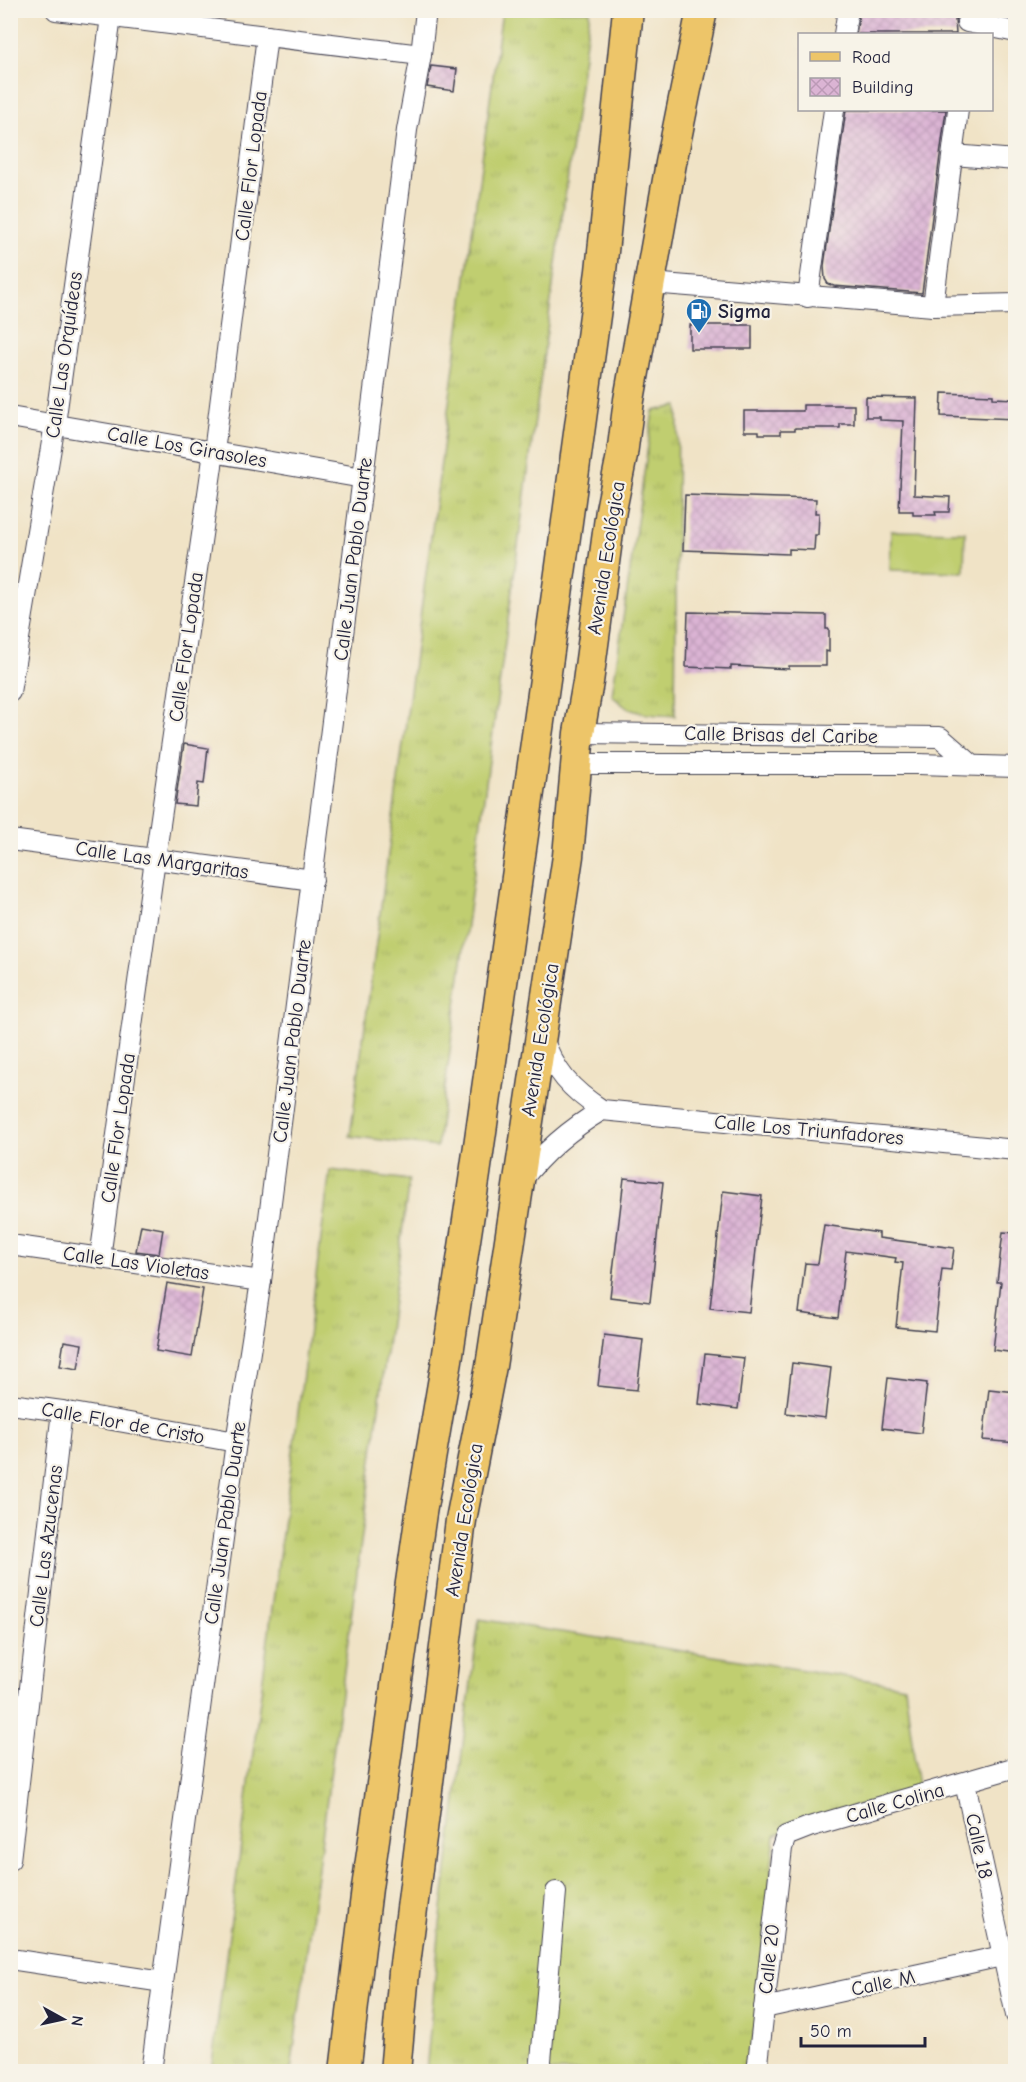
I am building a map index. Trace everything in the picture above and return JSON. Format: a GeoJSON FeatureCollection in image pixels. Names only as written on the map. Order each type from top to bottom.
{"type":"FeatureCollection","features":[{"type":"Feature","properties":{"kind":"main road"},"geometry":{"type":"LineString","coordinates":[[345,2072],[367,1888],[421,1513],[475,1173],[561,566],[601,271],[628,10]]}},
{"type":"Feature","properties":{"kind":"main road","name":"Avenida Ecológica"},"geometry":{"type":"LineString","coordinates":[[395,2072],[404,1972],[461,1520],[491,1366],[568,856],[575,764],[611,510],[671,164],[702,10]]}},
{"type":"Feature","properties":{"kind":"street"},"geometry":{"type":"LineString","coordinates":[[56,10],[421,55]]}},
{"type":"Feature","properties":{"kind":"street","name":"Calle Juan Pablo Duarte"},"geometry":{"type":"LineString","coordinates":[[151,2072],[236,1442],[261,1281],[407,130],[421,55],[426,10]]}},
{"type":"Feature","properties":{"kind":"street"},"geometry":{"type":"LineString","coordinates":[[844,33],[848,10]]}},
{"type":"Feature","properties":{"kind":"street","name":"Calle Las Orquídeas"},"geometry":{"type":"LineString","coordinates":[[10,692],[55,424],[111,17]]}},
{"type":"Feature","properties":{"kind":"street"},"geometry":{"type":"LineString","coordinates":[[967,22],[1016,32]]}},
{"type":"Feature","properties":{"kind":"street","name":"Calle Flor Lopada"},"geometry":{"type":"LineString","coordinates":[[100,1258],[154,859],[214,452],[267,36]]}},
{"type":"Feature","properties":{"kind":"street"},"geometry":{"type":"LineString","coordinates":[[808,297],[834,111]]}},
{"type":"Feature","properties":{"kind":"street"},"geometry":{"type":"LineString","coordinates":[[933,306],[958,111]]}},
{"type":"Feature","properties":{"kind":"street"},"geometry":{"type":"LineString","coordinates":[[953,156],[1016,160]]}},
{"type":"Feature","properties":{"kind":"street"},"geometry":{"type":"LineString","coordinates":[[651,283],[933,306],[1016,304]]}},
{"type":"Feature","properties":{"kind":"street","name":"Calle Los Girasoles"},"geometry":{"type":"LineString","coordinates":[[10,417],[363,478]]}},
{"type":"Feature","properties":{"kind":"street","name":"Calle Brisas del Caribe"},"geometry":{"type":"LineString","coordinates":[[579,733],[940,736],[972,765]]}},
{"type":"Feature","properties":{"kind":"street","name":"Calle Brisas del Caribe"},"geometry":{"type":"LineString","coordinates":[[575,764],[1016,767]]}},
{"type":"Feature","properties":{"kind":"street","name":"Calle Las Margaritas"},"geometry":{"type":"LineString","coordinates":[[10,840],[313,880]]}},
{"type":"Feature","properties":{"kind":"street","name":"Calle Los Triunfadores"},"geometry":{"type":"LineString","coordinates":[[540,1033],[550,1058],[563,1078],[580,1096],[602,1110],[1016,1150]]}},
{"type":"Feature","properties":{"kind":"street"},"geometry":{"type":"LineString","coordinates":[[518,1185],[555,1143],[577,1125],[602,1110]]}},
{"type":"Feature","properties":{"kind":"street","name":"Calle Las Violetas"},"geometry":{"type":"LineString","coordinates":[[10,1245],[261,1281]]}},
{"type":"Feature","properties":{"kind":"street","name":"Calle Flor de Cristo"},"geometry":{"type":"LineString","coordinates":[[10,1404],[236,1442]]}},
{"type":"Feature","properties":{"kind":"street","name":"Calle Las Azucenas"},"geometry":{"type":"LineString","coordinates":[[10,1860],[62,1411]]}},
{"type":"Feature","properties":{"kind":"street","name":"Calle Colina"},"geometry":{"type":"LineString","coordinates":[[782,1848],[786,1836],[809,1827],[1016,1767]]}},
{"type":"Feature","properties":{"kind":"street","name":"Calle 18"},"geometry":{"type":"LineString","coordinates":[[965,1783],[1015,2009]]}},
{"type":"Feature","properties":{"kind":"street","name":"Calle 20"},"geometry":{"type":"LineString","coordinates":[[758,2072],[782,1848]]}},
{"type":"Feature","properties":{"kind":"street"},"geometry":{"type":"LineString","coordinates":[[540,2072],[556,1892]]}},
{"type":"Feature","properties":{"kind":"street","name":"Calle M"},"geometry":{"type":"LineString","coordinates":[[764,2008],[1002,1956]]}},
{"type":"Feature","properties":{"kind":"street"},"geometry":{"type":"LineString","coordinates":[[10,1959],[164,1982]]}},
{"type":"Feature","properties":{"kind":"green space"},"geometry":{"type":"Polygon","coordinates":[[[502,11],[590,11],[437,1147],[350,1136],[502,11]]]}},
{"type":"Feature","properties":{"kind":"green space"},"geometry":{"type":"Polygon","coordinates":[[[678,406],[675,716],[640,713],[626,707],[612,695],[653,411],[678,406]]]}},
{"type":"Feature","properties":{"kind":"green space"},"geometry":{"type":"Polygon","coordinates":[[[891,531],[965,532],[964,572],[890,570],[891,531]]]}},
{"type":"Feature","properties":{"kind":"green space"},"geometry":{"type":"Polygon","coordinates":[[[330,1170],[409,1180],[291,2071],[211,2071],[330,1170]]]}},
{"type":"Feature","properties":{"kind":"green space"},"geometry":{"type":"Polygon","coordinates":[[[479,1619],[905,1686],[918,1788],[793,1826],[775,1836],[750,2071],[426,2072],[440,1925],[479,1619]]]}},
{"type":"Feature","properties":{"kind":"building"},"geometry":{"type":"Polygon","coordinates":[[[860,10],[960,10],[955,20],[956,33],[856,33],[860,10]]]}},
{"type":"Feature","properties":{"kind":"building"},"geometry":{"type":"Polygon","coordinates":[[[431,66],[457,69],[454,91],[427,87],[431,66]]]}},
{"type":"Feature","properties":{"kind":"building"},"geometry":{"type":"Polygon","coordinates":[[[846,111],[946,111],[922,293],[834,286],[828,284],[825,279],[824,266],[846,111]]]}},
{"type":"Feature","properties":{"kind":"building"},"geometry":{"type":"Polygon","coordinates":[[[690,325],[752,325],[752,349],[690,349],[690,325]]]}},
{"type":"Feature","properties":{"kind":"building"},"geometry":{"type":"Polygon","coordinates":[[[942,393],[993,395],[993,398],[1016,399],[1016,419],[941,416],[942,393]]]}},
{"type":"Feature","properties":{"kind":"building"},"geometry":{"type":"Polygon","coordinates":[[[866,397],[917,398],[914,495],[950,497],[949,512],[935,512],[936,515],[913,515],[913,511],[899,511],[903,421],[866,417],[866,397]]]}},
{"type":"Feature","properties":{"kind":"building"},"geometry":{"type":"Polygon","coordinates":[[[803,405],[854,405],[854,424],[840,424],[840,428],[795,428],[795,430],[781,430],[781,434],[744,431],[744,411],[803,411],[803,405]]]}},
{"type":"Feature","properties":{"kind":"building"},"geometry":{"type":"Polygon","coordinates":[[[685,495],[816,499],[815,513],[819,513],[818,535],[815,535],[814,550],[789,549],[789,554],[683,550],[685,495]]]}},
{"type":"Feature","properties":{"kind":"building"},"geometry":{"type":"Polygon","coordinates":[[[688,612],[826,615],[826,629],[829,629],[829,652],[826,651],[826,666],[789,666],[789,669],[731,666],[731,669],[686,667],[688,612]]]}},
{"type":"Feature","properties":{"kind":"building"},"geometry":{"type":"Polygon","coordinates":[[[184,744],[208,748],[204,784],[198,783],[196,806],[175,804],[184,744]]]}},
{"type":"Feature","properties":{"kind":"building"},"geometry":{"type":"Polygon","coordinates":[[[624,1178],[663,1182],[650,1302],[610,1297],[624,1178]]]}},
{"type":"Feature","properties":{"kind":"building"},"geometry":{"type":"Polygon","coordinates":[[[723,1191],[762,1196],[749,1312],[710,1308],[723,1191]]]}},
{"type":"Feature","properties":{"kind":"building"},"geometry":{"type":"Polygon","coordinates":[[[141,1225],[163,1229],[159,1254],[136,1251],[141,1225]]]}},
{"type":"Feature","properties":{"kind":"building"},"geometry":{"type":"Polygon","coordinates":[[[824,1225],[879,1233],[879,1238],[954,1248],[951,1270],[942,1269],[935,1331],[896,1327],[903,1263],[895,1262],[896,1258],[846,1251],[838,1318],[799,1313],[805,1263],[818,1264],[824,1225]]]}},
{"type":"Feature","properties":{"kind":"building"},"geometry":{"type":"Polygon","coordinates":[[[1003,1232],[1016,1233],[1016,1353],[993,1350],[1001,1282],[997,1282],[1003,1232]]]}},
{"type":"Feature","properties":{"kind":"building"},"geometry":{"type":"Polygon","coordinates":[[[167,1283],[203,1289],[192,1357],[156,1351],[167,1283]]]}},
{"type":"Feature","properties":{"kind":"building"},"geometry":{"type":"Polygon","coordinates":[[[604,1335],[643,1340],[637,1390],[598,1386],[604,1335]]]}},
{"type":"Feature","properties":{"kind":"building"},"geometry":{"type":"Polygon","coordinates":[[[64,1341],[82,1344],[78,1369],[60,1366],[64,1341]]]}},
{"type":"Feature","properties":{"kind":"building"},"geometry":{"type":"Polygon","coordinates":[[[705,1354],[744,1358],[738,1409],[699,1404],[705,1354]]]}},
{"type":"Feature","properties":{"kind":"building"},"geometry":{"type":"Polygon","coordinates":[[[792,1363],[831,1368],[825,1418],[786,1413],[792,1363]]]}},
{"type":"Feature","properties":{"kind":"building"},"geometry":{"type":"Polygon","coordinates":[[[888,1378],[927,1383],[921,1433],[882,1428],[888,1378]]]}},
{"type":"Feature","properties":{"kind":"building"},"geometry":{"type":"Polygon","coordinates":[[[989,1389],[1016,1392],[1016,1443],[983,1440],[989,1389]]]}},
{"type":"Feature","properties":{"kind":"place","name":"Sigma"},"geometry":{"type":"Point","coordinates":[699,334]}}]}
